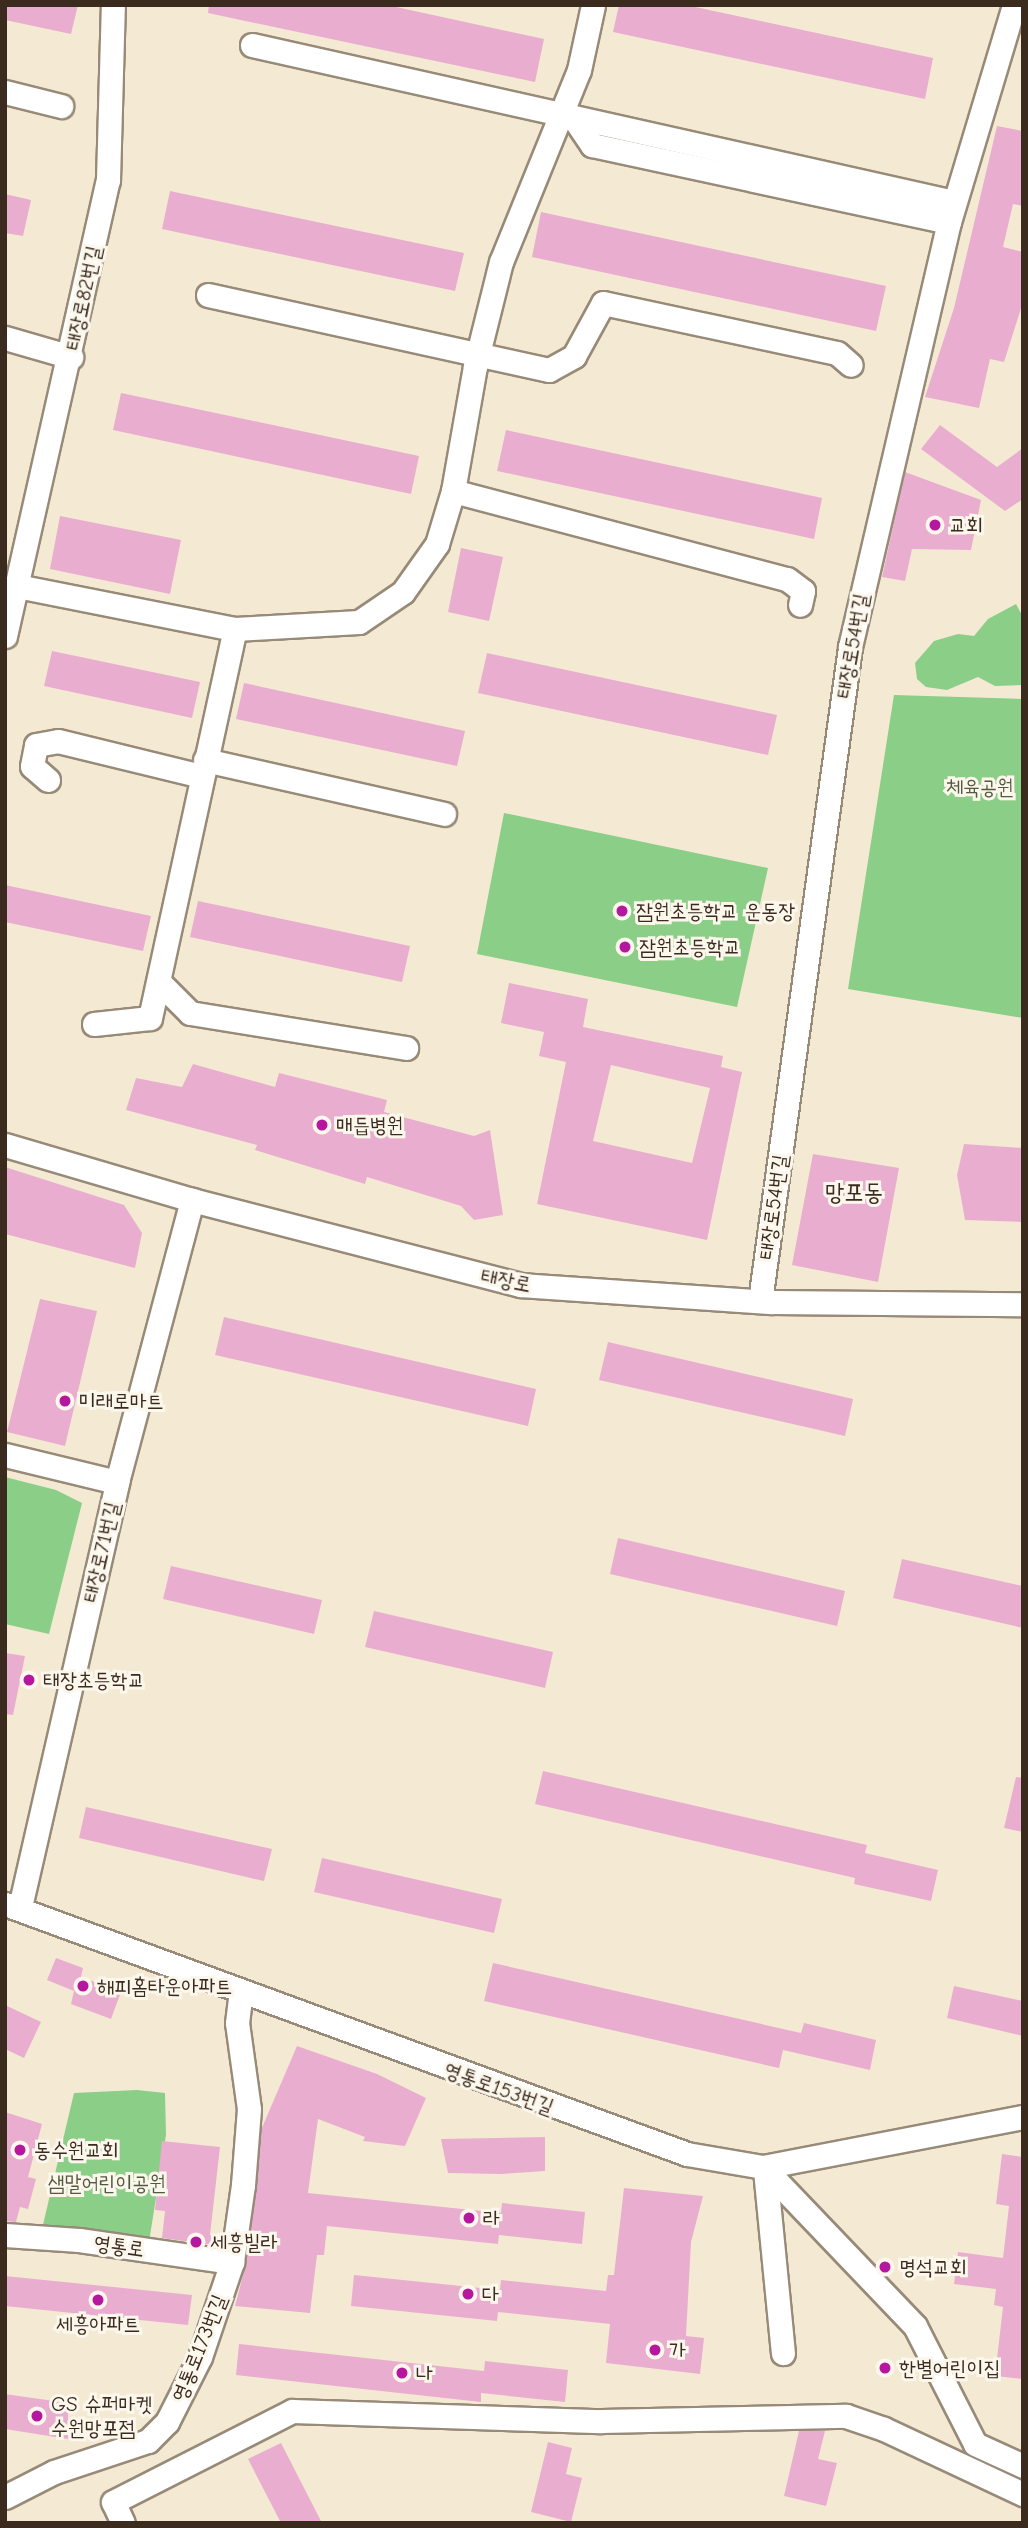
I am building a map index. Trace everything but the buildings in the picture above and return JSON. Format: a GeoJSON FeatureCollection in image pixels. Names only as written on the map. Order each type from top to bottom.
{"type":"FeatureCollection","features":[{"type":"Feature","properties":{"kind":"street","name":"태장로82번길"},"geometry":{"type":"LineString","coordinates":[[5,636],[71,357],[108,180],[113,5]]}},
{"type":"Feature","properties":{"kind":"street"},"geometry":{"type":"LineString","coordinates":[[17,586],[235,629],[359,622],[410,583],[437,544],[453,491],[478,354],[501,262],[567,116],[593,5]]}},
{"type":"Feature","properties":{"kind":"street","name":"태장로54번길"},"geometry":{"type":"LineString","coordinates":[[760,1301],[850,647],[952,212],[1014,5]]}},
{"type":"Feature","properties":{"kind":"street"},"geometry":{"type":"LineString","coordinates":[[251,45],[567,116],[952,212]]}},
{"type":"Feature","properties":{"kind":"street"},"geometry":{"type":"LineString","coordinates":[[5,92],[61,106]]}},
{"type":"Feature","properties":{"kind":"street"},"geometry":{"type":"LineString","coordinates":[[208,295],[549,370],[574,356],[603,303],[844,359]]}},
{"type":"Feature","properties":{"kind":"street"},"geometry":{"type":"LineString","coordinates":[[5,338],[71,357]]}},
{"type":"Feature","properties":{"kind":"street"},"geometry":{"type":"LineString","coordinates":[[453,491],[787,579],[803,591],[800,605]]}},
{"type":"Feature","properties":{"kind":"street"},"geometry":{"type":"LineString","coordinates":[[94,1024],[150,1018],[161,984],[203,768],[235,629]]}},
{"type":"Feature","properties":{"kind":"street"},"geometry":{"type":"LineString","coordinates":[[48,780],[32,765],[36,745],[58,741],[444,814]]}},
{"type":"Feature","properties":{"kind":"street"},"geometry":{"type":"LineString","coordinates":[[161,984],[190,1013],[405,1048]]}},
{"type":"Feature","properties":{"kind":"street","name":"태장로"},"geometry":{"type":"LineString","coordinates":[[5,1145],[192,1200],[520,1285],[760,1301],[1023,1304]]}},
{"type":"Feature","properties":{"kind":"street","name":"태장로71번길"},"geometry":{"type":"LineString","coordinates":[[12,1905],[117,1482],[192,1200]]}},
{"type":"Feature","properties":{"kind":"street"},"geometry":{"type":"LineString","coordinates":[[5,1455],[117,1482]]}},
{"type":"Feature","properties":{"kind":"street","name":"영통로153번길"},"geometry":{"type":"LineString","coordinates":[[12,1905],[687,2154],[764,2169],[1023,2117]]}},
{"type":"Feature","properties":{"kind":"street"},"geometry":{"type":"LineString","coordinates":[[232,2262],[249,2109],[237,2023],[241,1991]]}},
{"type":"Feature","properties":{"kind":"street"},"geometry":{"type":"LineString","coordinates":[[764,2169],[783,2353]]}},
{"type":"Feature","properties":{"kind":"street"},"geometry":{"type":"LineString","coordinates":[[764,2169],[915,2326],[975,2444],[1023,2466]]}},
{"type":"Feature","properties":{"kind":"street","name":"영통로"},"geometry":{"type":"LineString","coordinates":[[5,2235],[79,2240],[232,2262]]}},
{"type":"Feature","properties":{"kind":"street","name":"영통로173번길"},"geometry":{"type":"LineString","coordinates":[[5,2497],[54,2472],[148,2441],[167,2422],[200,2357],[232,2262]]}},
{"type":"Feature","properties":{"kind":"street"},"geometry":{"type":"LineString","coordinates":[[123,2523],[113,2502],[292,2411],[601,2421],[846,2416],[884,2429],[1023,2494]]}},
{"type":"Feature","properties":{"kind":"green space"},"geometry":{"type":"Polygon","coordinates":[[[1016,604],[1023,617],[1023,685],[995,686],[978,677],[947,690],[926,687],[917,679],[915,663],[934,641],[958,634],[974,636],[988,619],[1016,604]]]}},
{"type":"Feature","properties":{"kind":"green space","name":"체육공원"},"geometry":{"type":"Polygon","coordinates":[[[894,695],[1023,699],[1023,1018],[848,989],[894,695]]]}},
{"type":"Feature","properties":{"kind":"green space","name":"잠원초등학교 운동장"},"geometry":{"type":"Polygon","coordinates":[[[504,813],[768,868],[737,1007],[477,954],[504,813]]]}},
{"type":"Feature","properties":{"kind":"green space"},"geometry":{"type":"Polygon","coordinates":[[[5,1477],[56,1490],[82,1503],[49,1634],[5,1624],[5,1477]]]}},
{"type":"Feature","properties":{"kind":"green space","name":"샘말어린이공원"},"geometry":{"type":"Polygon","coordinates":[[[137,2090],[165,2093],[166,2135],[149,2242],[42,2229],[74,2093],[137,2090]]]}},
{"type":"Feature","properties":{"kind":"place","name":"교회"},"geometry":{"type":"Point","coordinates":[935,525]}},
{"type":"Feature","properties":{"kind":"place","name":"잠원초등학교 운동장"},"geometry":{"type":"Point","coordinates":[622,911]}},
{"type":"Feature","properties":{"kind":"place","name":"잠원초등학교"},"geometry":{"type":"Point","coordinates":[625,947]}},
{"type":"Feature","properties":{"kind":"place","name":"매듭병원"},"geometry":{"type":"Point","coordinates":[322,1125]}},
{"type":"Feature","properties":{"kind":"place","name":"미래로마트"},"geometry":{"type":"Point","coordinates":[65,1401]}},
{"type":"Feature","properties":{"kind":"place","name":"태장초등학교"},"geometry":{"type":"Point","coordinates":[29,1680]}},
{"type":"Feature","properties":{"kind":"place","name":"해피홈타운아파트"},"geometry":{"type":"Point","coordinates":[83,1986]}},
{"type":"Feature","properties":{"kind":"place","name":"동수원교회"},"geometry":{"type":"Point","coordinates":[20,2150]}},
{"type":"Feature","properties":{"kind":"place","name":"라"},"geometry":{"type":"Point","coordinates":[469,2218]}},
{"type":"Feature","properties":{"kind":"place","name":"세흥빌라"},"geometry":{"type":"Point","coordinates":[196,2242]}},
{"type":"Feature","properties":{"kind":"place","name":"명석교회"},"geometry":{"type":"Point","coordinates":[885,2267]}},
{"type":"Feature","properties":{"kind":"place","name":"다"},"geometry":{"type":"Point","coordinates":[468,2294]}},
{"type":"Feature","properties":{"kind":"place","name":"세흥아파트"},"geometry":{"type":"Point","coordinates":[98,2300]}},
{"type":"Feature","properties":{"kind":"place","name":"가"},"geometry":{"type":"Point","coordinates":[655,2350]}},
{"type":"Feature","properties":{"kind":"place","name":"한별어린이집"},"geometry":{"type":"Point","coordinates":[885,2368]}},
{"type":"Feature","properties":{"kind":"place","name":"나"},"geometry":{"type":"Point","coordinates":[402,2373]}},
{"type":"Feature","properties":{"kind":"place","name":"GS 슈퍼마켓 수원망포점"},"geometry":{"type":"Point","coordinates":[37,2416]}},
{"type":"Feature","properties":{"kind":"district","name":"망포동"},"geometry":{"type":"Point","coordinates":[854,1193]}}]}
